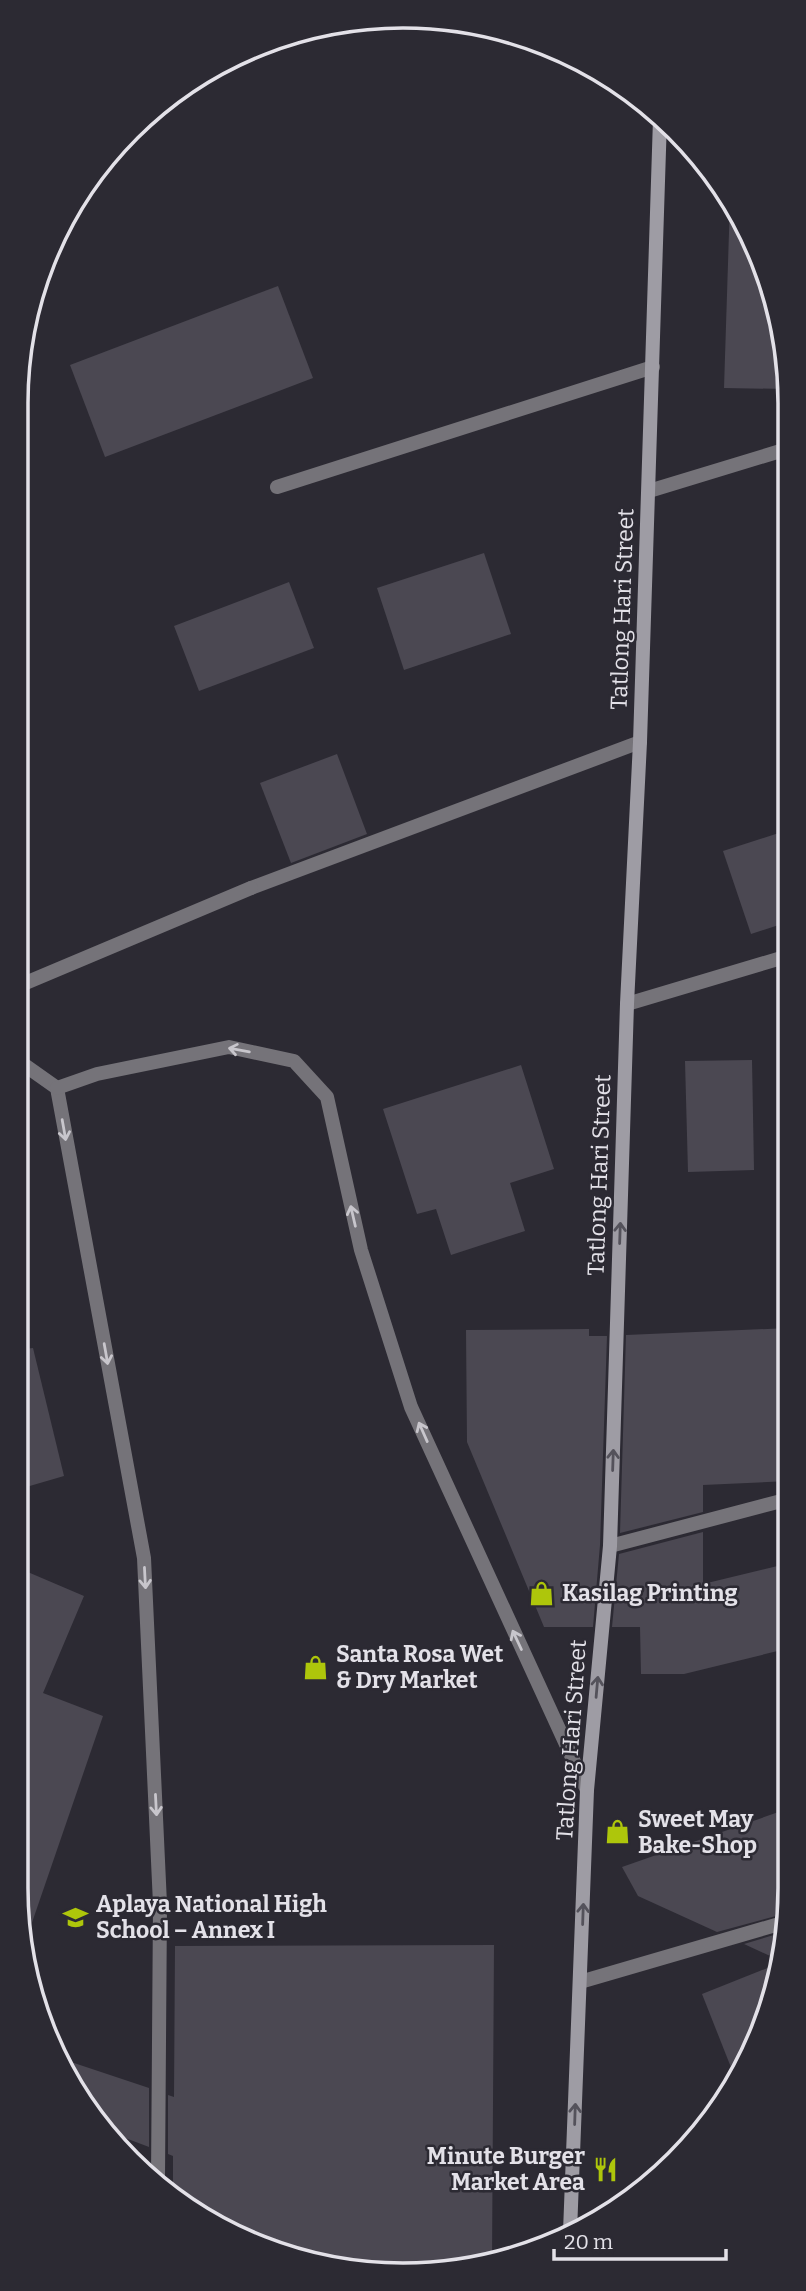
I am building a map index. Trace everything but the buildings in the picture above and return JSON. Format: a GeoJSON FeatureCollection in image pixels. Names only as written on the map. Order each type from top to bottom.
{"type":"FeatureCollection","features":[{"type":"Feature","properties":{"kind":"street","name":"Tatlong Hari Street"},"geometry":{"type":"LineString","coordinates":[[570,2223],[587,1790],[610,1546],[660,130]]}},
{"type":"Feature","properties":{"kind":"street"},"geometry":{"type":"LineString","coordinates":[[277,486],[653,367]]}},
{"type":"Feature","properties":{"kind":"street"},"geometry":{"type":"LineString","coordinates":[[649,491],[778,452]]}},
{"type":"Feature","properties":{"kind":"street"},"geometry":{"type":"LineString","coordinates":[[28,981],[251,888],[640,742]]}},
{"type":"Feature","properties":{"kind":"street"},"geometry":{"type":"LineString","coordinates":[[627,1004],[778,959]]}},
{"type":"Feature","properties":{"kind":"street"},"geometry":{"type":"LineString","coordinates":[[57,1088],[97,1074],[229,1047],[294,1060],[327,1097],[361,1250],[411,1407],[587,1790]]}},
{"type":"Feature","properties":{"kind":"street"},"geometry":{"type":"LineString","coordinates":[[28,1067],[57,1088],[144,1558],[160,1904],[158,2172]]}},
{"type":"Feature","properties":{"kind":"street"},"geometry":{"type":"LineString","coordinates":[[610,1546],[778,1502]]}},
{"type":"Feature","properties":{"kind":"street"},"geometry":{"type":"LineString","coordinates":[[580,1982],[776,1925]]}},
{"type":"Feature","properties":{"kind":"place","name":"Kasilag Printing"},"geometry":{"type":"Point","coordinates":[542,1593]}},
{"type":"Feature","properties":{"kind":"place","name":"Santa Rosa Wet & Dry Market"},"geometry":{"type":"Point","coordinates":[316,1667]}},
{"type":"Feature","properties":{"kind":"place","name":"Sweet May Bake-Shop"},"geometry":{"type":"Point","coordinates":[618,1832]}},
{"type":"Feature","properties":{"kind":"place","name":"Aplaya National High School – Annex I"},"geometry":{"type":"Point","coordinates":[76,1917]}},
{"type":"Feature","properties":{"kind":"place","name":"Minute Burger Market Area"},"geometry":{"type":"Point","coordinates":[605,2169]}}]}
